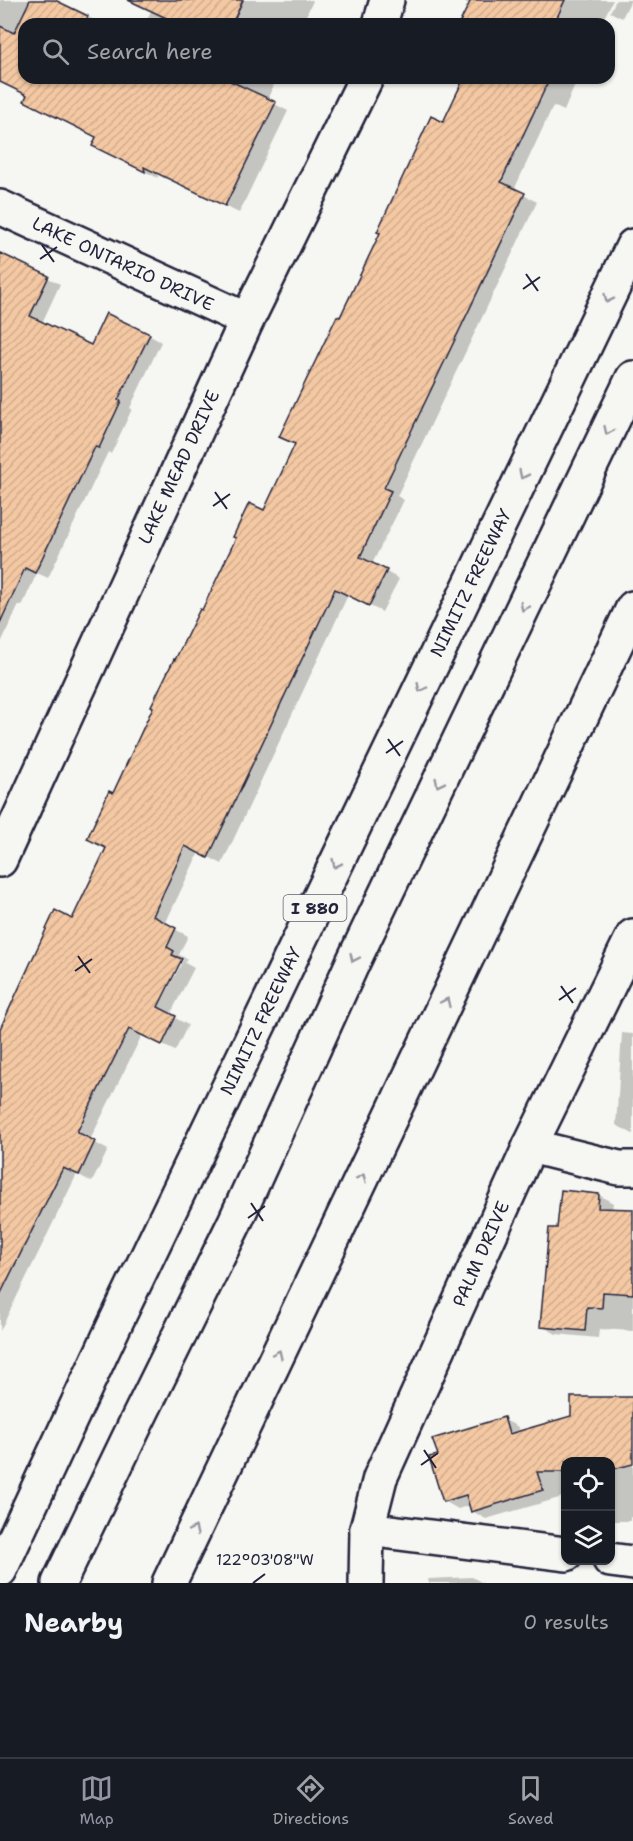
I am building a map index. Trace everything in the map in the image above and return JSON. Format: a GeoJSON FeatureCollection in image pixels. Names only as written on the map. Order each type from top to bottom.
{"type":"FeatureCollection","features":[{"type":"Feature","properties":{"kind":"main road"},"geometry":{"type":"LineString","coordinates":[[382,18],[387,0]]}},
{"type":"Feature","properties":{"kind":"main road","name":"LAKE MEAD DRIVE"},"geometry":{"type":"LineString","coordinates":[[0,860],[247,320],[363,84]]}},
{"type":"Feature","properties":{"kind":"main road","name":"LAKE ONTARIO DRIVE"},"geometry":{"type":"LineString","coordinates":[[0,207],[247,320]]}},
{"type":"Feature","properties":{"kind":"main road","name":"NIMITZ FREEWAY"},"geometry":{"type":"LineString","coordinates":[[0,1570],[119,1315],[633,246]]}},
{"type":"Feature","properties":{"kind":"main road","name":"I 880"},"geometry":{"type":"LineString","coordinates":[[60,1583],[234,1224],[353,962],[633,378]]}},
{"type":"Feature","properties":{"kind":"main road"},"geometry":{"type":"LineString","coordinates":[[169,1583],[633,608]]}},
{"type":"Feature","properties":{"kind":"main road","name":"PALM DRIVE"},"geometry":{"type":"LineString","coordinates":[[366,1583],[368,1529],[380,1478],[530,1146],[633,936]]}},
{"type":"Feature","properties":{"kind":"main road"},"geometry":{"type":"LineString","coordinates":[[530,1146],[619,1168],[633,1168]]}},
{"type":"Feature","properties":{"kind":"main road"},"geometry":{"type":"LineString","coordinates":[[368,1529],[561,1553]]}},
{"type":"Feature","properties":{"kind":"main road"},"geometry":{"type":"LineString","coordinates":[[615,1561],[633,1563]]}},
{"type":"Feature","properties":{"kind":"building"},"geometry":{"type":"Polygon","coordinates":[[[30,0],[55,0],[88,16],[87,18],[21,18],[30,0]]]}},
{"type":"Feature","properties":{"kind":"building"},"geometry":{"type":"Polygon","coordinates":[[[128,0],[243,0],[235,18],[166,18],[128,0]]]}},
{"type":"Feature","properties":{"kind":"building"},"geometry":{"type":"Polygon","coordinates":[[[471,0],[565,0],[557,18],[462,18],[471,0]]]}},
{"type":"Feature","properties":{"kind":"building"},"geometry":{"type":"Polygon","coordinates":[[[18,25],[18,84],[237,84],[276,102],[225,206],[144,167],[145,172],[92,146],[96,137],[24,101],[27,95],[0,82],[0,26],[14,33],[18,25]]]}},
{"type":"Feature","properties":{"kind":"building"},"geometry":{"type":"Polygon","coordinates":[[[461,84],[547,84],[501,182],[525,193],[384,488],[391,491],[360,557],[387,570],[369,606],[335,589],[208,858],[185,846],[153,916],[176,928],[167,947],[174,951],[172,955],[182,959],[158,1007],[176,1016],[162,1045],[129,1029],[77,1132],[95,1141],[79,1175],[63,1168],[0,1295],[0,1029],[55,910],[72,919],[106,848],[87,839],[109,791],[113,793],[153,707],[151,706],[200,609],[202,610],[236,538],[233,537],[249,503],[264,510],[295,444],[279,437],[380,233],[377,232],[431,116],[443,122],[461,84]]]}},
{"type":"Feature","properties":{"kind":"building"},"geometry":{"type":"Polygon","coordinates":[[[0,253],[49,276],[30,316],[91,345],[106,313],[150,334],[118,400],[121,401],[99,448],[95,447],[35,573],[25,568],[0,623],[0,253]]]}},
{"type":"Feature","properties":{"kind":"building"},"geometry":{"type":"Polygon","coordinates":[[[561,1190],[599,1194],[598,1208],[633,1209],[633,1294],[603,1292],[602,1308],[587,1307],[585,1331],[540,1327],[549,1228],[557,1228],[561,1190]]]}},
{"type":"Feature","properties":{"kind":"building"},"geometry":{"type":"Polygon","coordinates":[[[571,1397],[633,1397],[633,1464],[615,1469],[615,1457],[561,1457],[561,1472],[537,1472],[543,1490],[471,1512],[466,1495],[443,1502],[429,1457],[438,1455],[432,1439],[504,1417],[509,1434],[571,1416],[571,1397]]]}}]}
